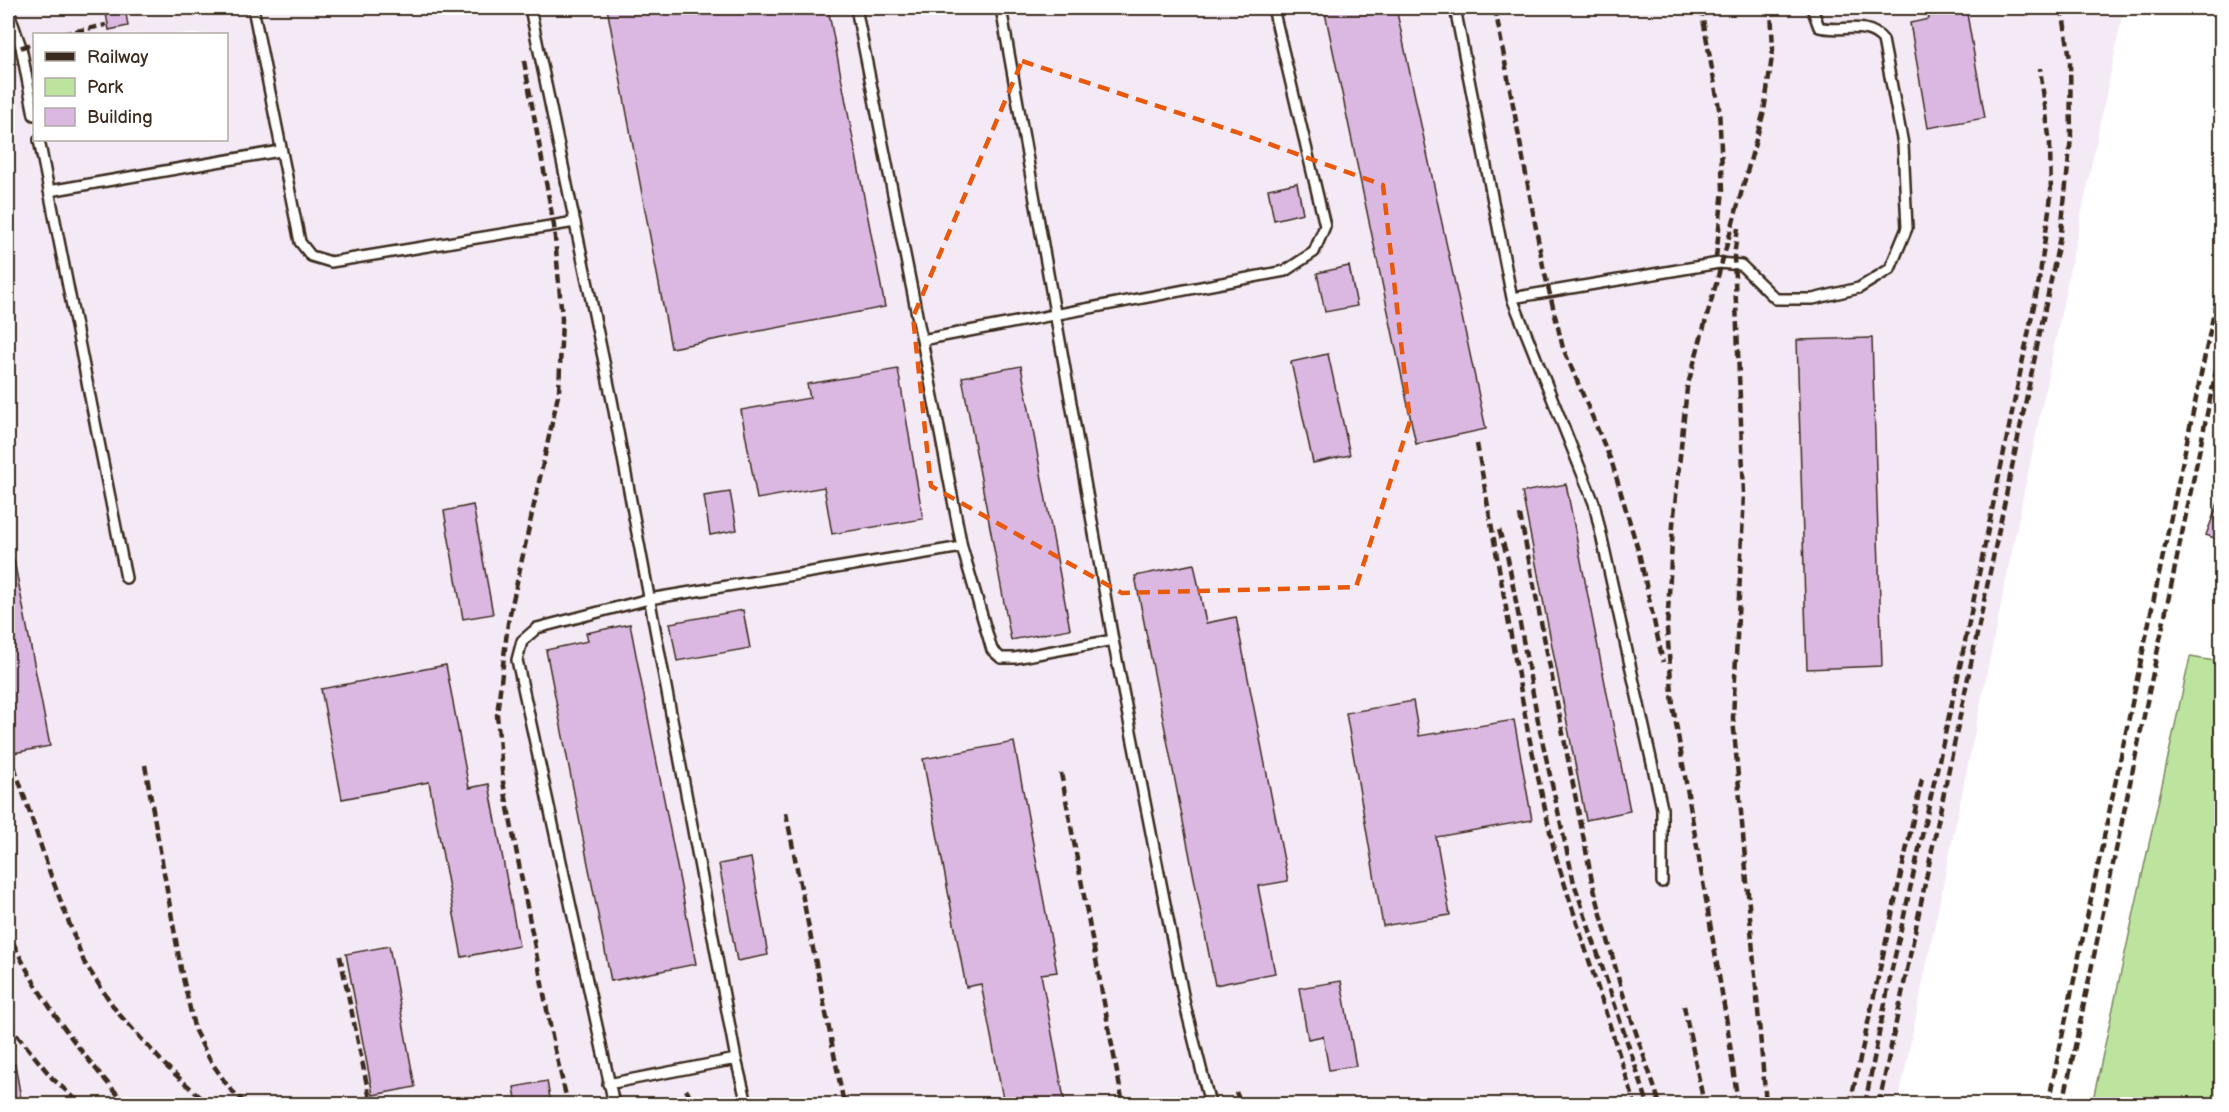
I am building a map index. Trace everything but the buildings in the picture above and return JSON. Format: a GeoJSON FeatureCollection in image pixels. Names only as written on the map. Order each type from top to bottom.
{"type":"FeatureCollection","features":[{"type":"Feature","properties":{"kind":"lane"},"geometry":{"type":"LineString","coordinates":[[253,8],[300,242],[311,256],[331,262],[575,222]]}},
{"type":"Feature","properties":{"kind":"lane"},"geometry":{"type":"LineString","coordinates":[[530,8],[612,400],[735,1059],[747,1104]]}},
{"type":"Feature","properties":{"kind":"lane"},"geometry":{"type":"LineString","coordinates":[[856,8],[962,547],[992,650],[1001,658],[1015,658],[1113,640]]}},
{"type":"Feature","properties":{"kind":"lane"},"geometry":{"type":"LineString","coordinates":[[1001,8],[1113,640],[1185,1005],[1210,1104]]}},
{"type":"Feature","properties":{"kind":"lane"},"geometry":{"type":"LineString","coordinates":[[922,340],[1285,271],[1314,252],[1325,226],[1273,8]]}},
{"type":"Feature","properties":{"kind":"lane"},"geometry":{"type":"LineString","coordinates":[[1455,8],[1512,297],[1594,503],[1662,808],[1662,882]]}},
{"type":"Feature","properties":{"kind":"lane"},"geometry":{"type":"LineString","coordinates":[[1512,297],[1719,263],[1741,265],[1776,300],[1813,299],[1859,288],[1890,269],[1907,228],[1903,144],[1883,40],[1876,31],[1864,28],[1831,30],[1819,27],[1812,8]]}},
{"type":"Feature","properties":{"kind":"lane"},"geometry":{"type":"LineString","coordinates":[[8,10],[21,47],[33,110]]}},
{"type":"Feature","properties":{"kind":"lane"},"geometry":{"type":"LineString","coordinates":[[39,141],[126,578]]}},
{"type":"Feature","properties":{"kind":"lane"},"geometry":{"type":"LineString","coordinates":[[50,191],[280,151]]}},
{"type":"Feature","properties":{"kind":"lane"},"geometry":{"type":"LineString","coordinates":[[614,1104],[517,660],[522,641],[537,628],[649,599],[962,547]]}},
{"type":"Feature","properties":{"kind":"lane"},"geometry":{"type":"LineString","coordinates":[[608,1084],[735,1059]]}},
{"type":"Feature","properties":{"kind":"highlighted area"},"geometry":{"type":"Polygon","coordinates":[[[1022,61],[1236,132],[1383,185],[1410,421],[1356,587],[1122,593],[931,486],[913,317],[1022,61]]]}},
{"type":"Feature","properties":{"kind":"shaded area"},"geometry":{"type":"Polygon","coordinates":[[[8,8],[2124,8],[1898,1104],[8,1104],[8,8]]]}},
{"type":"Feature","properties":{"kind":"green space"},"geometry":{"type":"Polygon","coordinates":[[[2190,657],[2221,662],[2221,1104],[2092,1104],[2190,657]]]}},
{"type":"Feature","properties":{"kind":"railway"},"geometry":{"type":"LineString","coordinates":[[1495,8],[1543,266],[1563,348],[1612,463],[1639,553],[1663,662]]}},
{"type":"Feature","properties":{"kind":"railway"},"geometry":{"type":"LineString","coordinates":[[1701,8],[1719,108],[1723,189],[1716,258]]}},
{"type":"Feature","properties":{"kind":"railway"},"geometry":{"type":"LineString","coordinates":[[1738,1104],[1727,1023],[1673,706],[1667,629],[1673,525],[1687,388],[1764,111],[1773,50],[1771,8]]}},
{"type":"Feature","properties":{"kind":"railway"},"geometry":{"type":"LineString","coordinates":[[1879,1104],[2061,232],[2071,138],[2070,59],[2062,8]]}},
{"type":"Feature","properties":{"kind":"railway"},"geometry":{"type":"LineString","coordinates":[[67,33],[106,25]]}},
{"type":"Feature","properties":{"kind":"railway"},"geometry":{"type":"LineString","coordinates":[[8,52],[33,43]]}},
{"type":"Feature","properties":{"kind":"railway"},"geometry":{"type":"LineString","coordinates":[[524,61],[554,226],[562,319],[559,391],[508,623],[497,715],[503,782],[554,1046],[568,1104]]}},
{"type":"Feature","properties":{"kind":"railway"},"geometry":{"type":"LineString","coordinates":[[1865,1104],[1890,978],[1958,676],[2039,281],[2051,196],[2050,144],[2040,68]]}},
{"type":"Feature","properties":{"kind":"railway"},"geometry":{"type":"LineString","coordinates":[[1738,228],[1734,256],[1744,494],[1733,718],[1766,1104]]}},
{"type":"Feature","properties":{"kind":"railway"},"geometry":{"type":"LineString","coordinates":[[2048,1104],[2222,274]]}},
{"type":"Feature","properties":{"kind":"railway"},"geometry":{"type":"LineString","coordinates":[[2063,1104],[2222,342]]}},
{"type":"Feature","properties":{"kind":"railway"},"geometry":{"type":"LineString","coordinates":[[1477,444],[1528,732],[1555,854],[1635,1104]]}},
{"type":"Feature","properties":{"kind":"railway"},"geometry":{"type":"LineString","coordinates":[[1520,515],[1592,881],[1621,988],[1660,1104]]}},
{"type":"Feature","properties":{"kind":"railway"},"geometry":{"type":"LineString","coordinates":[[1499,530],[1508,559],[1539,726],[1574,883],[1648,1104]]}},
{"type":"Feature","properties":{"kind":"railway"},"geometry":{"type":"LineString","coordinates":[[10,754],[50,873],[84,962],[117,1012],[166,1066],[208,1104]]}},
{"type":"Feature","properties":{"kind":"railway"},"geometry":{"type":"LineString","coordinates":[[145,765],[181,969],[195,1031],[210,1060],[229,1088],[246,1104]]}},
{"type":"Feature","properties":{"kind":"railway"},"geometry":{"type":"LineString","coordinates":[[1061,773],[1123,1104]]}},
{"type":"Feature","properties":{"kind":"railway"},"geometry":{"type":"LineString","coordinates":[[1850,1104],[1922,779]]}},
{"type":"Feature","properties":{"kind":"railway"},"geometry":{"type":"LineString","coordinates":[[786,813],[844,1104]]}},
{"type":"Feature","properties":{"kind":"railway"},"geometry":{"type":"LineString","coordinates":[[8,931],[32,978],[60,1022],[126,1104]]}},
{"type":"Feature","properties":{"kind":"railway"},"geometry":{"type":"LineString","coordinates":[[340,956],[371,1104]]}},
{"type":"Feature","properties":{"kind":"railway"},"geometry":{"type":"LineString","coordinates":[[1684,1006],[1704,1104]]}},
{"type":"Feature","properties":{"kind":"railway"},"geometry":{"type":"LineString","coordinates":[[8,1024],[53,1079],[81,1104]]}},
{"type":"Feature","properties":{"kind":"railway"},"geometry":{"type":"LineString","coordinates":[[686,1090],[695,1104]]}},
{"type":"Feature","properties":{"kind":"railway"},"geometry":{"type":"LineString","coordinates":[[1236,1092],[1241,1104]]}}]}
